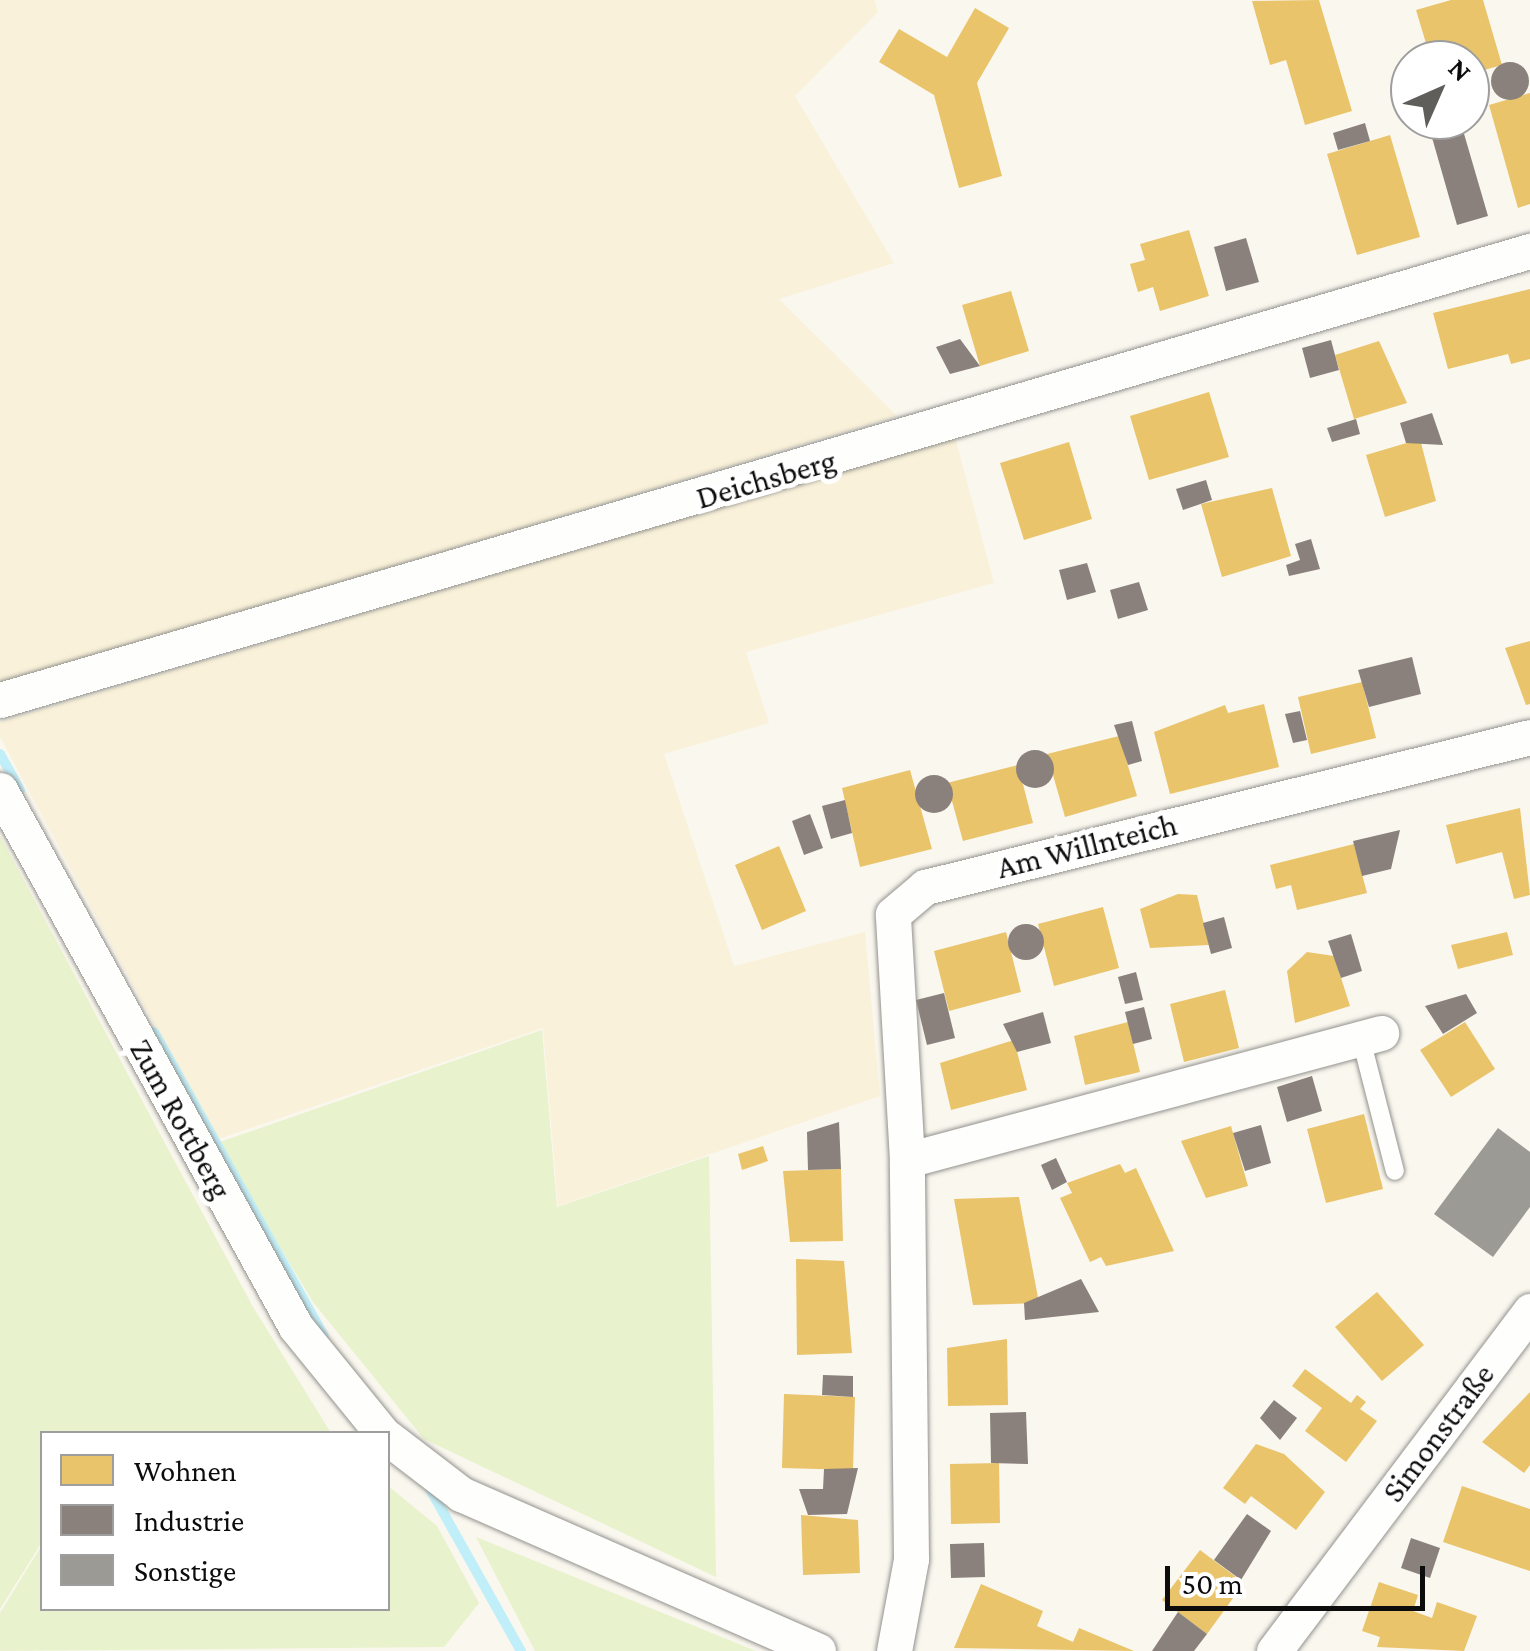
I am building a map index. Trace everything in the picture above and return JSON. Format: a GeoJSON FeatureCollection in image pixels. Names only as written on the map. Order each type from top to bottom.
{"type":"FeatureCollection","features":[{"type":"Feature","properties":{"kind":"street","name":"Deichsberg"},"geometry":{"type":"LineString","coordinates":[[0,700],[1530,251]]}},
{"type":"Feature","properties":{"kind":"street","name":"Am Willnteich"},"geometry":{"type":"LineString","coordinates":[[894,1651],[910,1558],[907,1160],[892,914],[925,887],[1530,738]]}},
{"type":"Feature","properties":{"kind":"street","name":"Zum Rottberg"},"geometry":{"type":"LineString","coordinates":[[0,790],[296,1327],[382,1431]]}},
{"type":"Feature","properties":{"kind":"street"},"geometry":{"type":"LineString","coordinates":[[907,1160],[1371,1036]]}},
{"type":"Feature","properties":{"kind":"street","name":"Simonstraße"},"geometry":{"type":"LineString","coordinates":[[1274,1651],[1530,1311]]}},
{"type":"Feature","properties":{"kind":"street","name":"Zum Rottberg"},"geometry":{"type":"LineString","coordinates":[[390,1439],[460,1494],[818,1651]]}},
{"type":"Feature","properties":{"kind":"lane"},"geometry":{"type":"LineString","coordinates":[[1371,1036],[1395,1171]]}},
{"type":"Feature","properties":{"kind":"shaded area"},"geometry":{"type":"Polygon","coordinates":[[[0,0],[874,0],[878,12],[795,96],[894,263],[779,299],[897,416],[0,684],[0,0]]]}},
{"type":"Feature","properties":{"kind":"shaded area"},"geometry":{"type":"Polygon","coordinates":[[[955,437],[994,583],[746,652],[769,723],[664,754],[734,966],[865,932],[880,1096],[558,1206],[543,1028],[216,1140],[0,737],[0,722],[955,437]]]}},
{"type":"Feature","properties":{"kind":"green space"},"geometry":{"type":"Polygon","coordinates":[[[0,836],[253,1307],[330,1431],[40,1431],[40,1545],[0,1609],[0,836]]]}},
{"type":"Feature","properties":{"kind":"green space"},"geometry":{"type":"Polygon","coordinates":[[[542,1030],[557,1207],[709,1156],[716,1577],[424,1439],[313,1302],[217,1143],[542,1030]]]}},
{"type":"Feature","properties":{"kind":"green space"},"geometry":{"type":"Polygon","coordinates":[[[390,1488],[437,1526],[479,1603],[444,1647],[0,1651],[0,1613],[40,1548],[40,1611],[390,1611],[390,1488]]]}},
{"type":"Feature","properties":{"kind":"green space"},"geometry":{"type":"Polygon","coordinates":[[[476,1537],[756,1651],[535,1651],[476,1537]]]}},
{"type":"Feature","properties":{"kind":"building: Wohnen"},"geometry":{"type":"Polygon","coordinates":[[[1319,0],[1352,111],[1305,125],[1286,60],[1270,65],[1252,1],[1319,0]]]}},
{"type":"Feature","properties":{"kind":"building: Wohnen"},"geometry":{"type":"Polygon","coordinates":[[[1451,0],[1483,0],[1502,65],[1490,68],[1490,40],[1425,40],[1416,10],[1451,0]]]}},
{"type":"Feature","properties":{"kind":"building: Wohnen"},"geometry":{"type":"Polygon","coordinates":[[[975,8],[1009,28],[977,83],[1002,176],[959,188],[934,95],[879,62],[899,29],[947,57],[975,8]]]}},
{"type":"Feature","properties":{"kind":"building: Wohnen"},"geometry":{"type":"Polygon","coordinates":[[[1530,93],[1530,204],[1518,208],[1490,105],[1530,93]]]}},
{"type":"Feature","properties":{"kind":"building: Wohnen"},"geometry":{"type":"Polygon","coordinates":[[[1390,135],[1420,237],[1357,255],[1327,154],[1390,135]]]}},
{"type":"Feature","properties":{"kind":"building: Wohnen"},"geometry":{"type":"Polygon","coordinates":[[[1189,230],[1209,296],[1160,311],[1153,287],[1138,292],[1130,264],[1145,260],[1140,244],[1189,230]]]}},
{"type":"Feature","properties":{"kind":"building: Wohnen"},"geometry":{"type":"Polygon","coordinates":[[[1530,289],[1530,359],[1511,364],[1508,354],[1448,369],[1433,313],[1530,289]]]}},
{"type":"Feature","properties":{"kind":"building: Wohnen"},"geometry":{"type":"Polygon","coordinates":[[[1011,291],[1029,351],[980,366],[962,305],[1011,291]]]}},
{"type":"Feature","properties":{"kind":"building: Wohnen"},"geometry":{"type":"Polygon","coordinates":[[[1379,341],[1407,403],[1354,419],[1335,355],[1379,341]]]}},
{"type":"Feature","properties":{"kind":"building: Wohnen"},"geometry":{"type":"Polygon","coordinates":[[[1209,392],[1229,457],[1149,480],[1130,416],[1209,392]]]}},
{"type":"Feature","properties":{"kind":"building: Wohnen"},"geometry":{"type":"Polygon","coordinates":[[[1420,439],[1436,501],[1385,517],[1366,455],[1420,439]]]}},
{"type":"Feature","properties":{"kind":"building: Wohnen"},"geometry":{"type":"Polygon","coordinates":[[[1069,442],[1092,519],[1024,540],[1000,463],[1069,442]]]}},
{"type":"Feature","properties":{"kind":"building: Wohnen"},"geometry":{"type":"Polygon","coordinates":[[[1272,488],[1291,556],[1222,577],[1201,504],[1272,488]]]}},
{"type":"Feature","properties":{"kind":"building: Wohnen"},"geometry":{"type":"Polygon","coordinates":[[[1530,641],[1530,704],[1526,705],[1505,648],[1530,641]]]}},
{"type":"Feature","properties":{"kind":"building: Wohnen"},"geometry":{"type":"Polygon","coordinates":[[[1362,682],[1376,738],[1311,754],[1298,697],[1362,682]]]}},
{"type":"Feature","properties":{"kind":"building: Wohnen"},"geometry":{"type":"Polygon","coordinates":[[[1264,704],[1279,767],[1170,794],[1154,732],[1225,705],[1228,713],[1264,704]]]}},
{"type":"Feature","properties":{"kind":"building: Wohnen"},"geometry":{"type":"Polygon","coordinates":[[[1119,736],[1137,796],[1065,817],[1047,754],[1119,736]]]}},
{"type":"Feature","properties":{"kind":"building: Wohnen"},"geometry":{"type":"Polygon","coordinates":[[[1018,765],[1033,823],[963,841],[947,783],[1018,765]]]}},
{"type":"Feature","properties":{"kind":"building: Wohnen"},"geometry":{"type":"Polygon","coordinates":[[[910,770],[932,849],[860,867],[842,788],[910,770]]]}},
{"type":"Feature","properties":{"kind":"building: Wohnen"},"geometry":{"type":"Polygon","coordinates":[[[1520,808],[1530,895],[1514,899],[1502,852],[1456,864],[1446,825],[1520,808]]]}},
{"type":"Feature","properties":{"kind":"building: Wohnen"},"geometry":{"type":"Polygon","coordinates":[[[1354,844],[1367,893],[1297,910],[1291,885],[1276,889],[1270,865],[1354,844]]]}},
{"type":"Feature","properties":{"kind":"building: Wohnen"},"geometry":{"type":"Polygon","coordinates":[[[779,846],[806,911],[762,930],[735,865],[779,846]]]}},
{"type":"Feature","properties":{"kind":"building: Wohnen"},"geometry":{"type":"Polygon","coordinates":[[[1178,894],[1197,895],[1209,945],[1150,948],[1140,909],[1178,894]]]}},
{"type":"Feature","properties":{"kind":"building: Wohnen"},"geometry":{"type":"Polygon","coordinates":[[[1103,907],[1119,968],[1054,986],[1038,924],[1103,907]]]}},
{"type":"Feature","properties":{"kind":"building: Wohnen"},"geometry":{"type":"Polygon","coordinates":[[[1006,932],[1021,992],[949,1011],[934,951],[1006,932]]]}},
{"type":"Feature","properties":{"kind":"building: Wohnen"},"geometry":{"type":"Polygon","coordinates":[[[1507,932],[1513,955],[1458,969],[1451,945],[1507,932]]]}},
{"type":"Feature","properties":{"kind":"building: Wohnen"},"geometry":{"type":"Polygon","coordinates":[[[1307,952],[1334,956],[1350,1006],[1295,1023],[1287,971],[1307,952]]]}},
{"type":"Feature","properties":{"kind":"building: Wohnen"},"geometry":{"type":"Polygon","coordinates":[[[1225,990],[1239,1048],[1184,1062],[1170,1004],[1225,990]]]}},
{"type":"Feature","properties":{"kind":"building: Wohnen"},"geometry":{"type":"Polygon","coordinates":[[[1128,1022],[1140,1072],[1085,1085],[1074,1036],[1128,1022]]]}},
{"type":"Feature","properties":{"kind":"building: Wohnen"},"geometry":{"type":"Polygon","coordinates":[[[1465,1022],[1495,1069],[1451,1097],[1420,1050],[1465,1022]]]}},
{"type":"Feature","properties":{"kind":"building: Wohnen"},"geometry":{"type":"Polygon","coordinates":[[[1014,1040],[1027,1090],[951,1110],[940,1063],[1014,1040]]]}},
{"type":"Feature","properties":{"kind":"building: Wohnen"},"geometry":{"type":"Polygon","coordinates":[[[1364,1114],[1383,1189],[1326,1203],[1307,1129],[1364,1114]]]}},
{"type":"Feature","properties":{"kind":"building: Wohnen"},"geometry":{"type":"Polygon","coordinates":[[[1231,1126],[1248,1186],[1206,1198],[1181,1141],[1231,1126]]]}},
{"type":"Feature","properties":{"kind":"building: Wohnen"},"geometry":{"type":"Polygon","coordinates":[[[763,1146],[768,1161],[742,1170],[738,1154],[763,1146]]]}},
{"type":"Feature","properties":{"kind":"building: Wohnen"},"geometry":{"type":"Polygon","coordinates":[[[1120,1164],[1125,1173],[1136,1168],[1174,1251],[1106,1266],[1101,1257],[1090,1262],[1060,1198],[1072,1193],[1067,1183],[1120,1164]]]}},
{"type":"Feature","properties":{"kind":"building: Wohnen"},"geometry":{"type":"Polygon","coordinates":[[[841,1169],[843,1241],[790,1242],[783,1171],[841,1169]]]}},
{"type":"Feature","properties":{"kind":"building: Wohnen"},"geometry":{"type":"Polygon","coordinates":[[[1019,1197],[1039,1303],[973,1305],[954,1199],[1019,1197]]]}},
{"type":"Feature","properties":{"kind":"building: Wohnen"},"geometry":{"type":"Polygon","coordinates":[[[796,1259],[844,1261],[852,1353],[797,1355],[796,1259]]]}},
{"type":"Feature","properties":{"kind":"building: Wohnen"},"geometry":{"type":"Polygon","coordinates":[[[1377,1292],[1424,1345],[1382,1381],[1335,1327],[1377,1292]]]}},
{"type":"Feature","properties":{"kind":"building: Wohnen"},"geometry":{"type":"Polygon","coordinates":[[[1007,1339],[1008,1405],[948,1406],[947,1348],[1007,1339]]]}},
{"type":"Feature","properties":{"kind":"building: Wohnen"},"geometry":{"type":"Polygon","coordinates":[[[1305,1369],[1351,1403],[1357,1395],[1366,1402],[1360,1409],[1377,1421],[1346,1462],[1305,1431],[1322,1408],[1292,1386],[1305,1369]]]}},
{"type":"Feature","properties":{"kind":"building: Wohnen"},"geometry":{"type":"Polygon","coordinates":[[[1530,1392],[1530,1465],[1524,1473],[1482,1442],[1530,1392]]]}},
{"type":"Feature","properties":{"kind":"building: Wohnen"},"geometry":{"type":"Polygon","coordinates":[[[784,1394],[855,1397],[853,1470],[782,1468],[784,1394]]]}},
{"type":"Feature","properties":{"kind":"building: Wohnen"},"geometry":{"type":"Polygon","coordinates":[[[1256,1444],[1284,1454],[1325,1492],[1296,1530],[1251,1496],[1245,1504],[1223,1488],[1256,1444]]]}},
{"type":"Feature","properties":{"kind":"building: Wohnen"},"geometry":{"type":"Polygon","coordinates":[[[999,1463],[1000,1523],[951,1524],[950,1464],[999,1463]]]}},
{"type":"Feature","properties":{"kind":"building: Wohnen"},"geometry":{"type":"Polygon","coordinates":[[[1462,1486],[1530,1509],[1530,1571],[1443,1542],[1462,1486]]]}},
{"type":"Feature","properties":{"kind":"building: Wohnen"},"geometry":{"type":"Polygon","coordinates":[[[801,1515],[858,1520],[860,1573],[803,1575],[801,1515]]]}},
{"type":"Feature","properties":{"kind":"building: Wohnen"},"geometry":{"type":"Polygon","coordinates":[[[1200,1550],[1244,1583],[1207,1634],[1162,1600],[1200,1550]]]}},
{"type":"Feature","properties":{"kind":"building: Wohnen"},"geometry":{"type":"Polygon","coordinates":[[[1379,1582],[1418,1595],[1413,1611],[1432,1618],[1437,1602],[1477,1616],[1464,1651],[1377,1647],[1380,1637],[1362,1631],[1379,1582]]]}},
{"type":"Feature","properties":{"kind":"building: Wohnen"},"geometry":{"type":"Polygon","coordinates":[[[981,1584],[1043,1611],[1037,1626],[1073,1642],[1079,1628],[1134,1651],[954,1648],[981,1584]]]}},
{"type":"Feature","properties":{"kind":"building: Industrie"},"geometry":{"type":"Polygon","coordinates":[[[1510,62],[1524,67],[1529,81],[1524,95],[1510,100],[1496,95],[1491,81],[1496,67],[1510,62]]]}},
{"type":"Feature","properties":{"kind":"building: Industrie"},"geometry":{"type":"Polygon","coordinates":[[[1365,123],[1370,141],[1338,150],[1333,133],[1365,123]]]}},
{"type":"Feature","properties":{"kind":"building: Industrie"},"geometry":{"type":"Polygon","coordinates":[[[1433,140],[1466,140],[1488,216],[1457,225],[1433,140]]]}},
{"type":"Feature","properties":{"kind":"building: Industrie"},"geometry":{"type":"Polygon","coordinates":[[[1246,238],[1259,282],[1226,291],[1214,247],[1246,238]]]}},
{"type":"Feature","properties":{"kind":"building: Industrie"},"geometry":{"type":"Polygon","coordinates":[[[960,339],[980,366],[950,374],[936,347],[960,339]]]}},
{"type":"Feature","properties":{"kind":"building: Industrie"},"geometry":{"type":"Polygon","coordinates":[[[1331,340],[1339,370],[1310,378],[1302,348],[1331,340]]]}},
{"type":"Feature","properties":{"kind":"building: Industrie"},"geometry":{"type":"Polygon","coordinates":[[[1432,413],[1443,445],[1406,443],[1400,423],[1432,413]]]}},
{"type":"Feature","properties":{"kind":"building: Industrie"},"geometry":{"type":"Polygon","coordinates":[[[1356,419],[1360,434],[1332,442],[1327,428],[1356,419]]]}},
{"type":"Feature","properties":{"kind":"building: Industrie"},"geometry":{"type":"Polygon","coordinates":[[[1206,480],[1212,500],[1183,510],[1176,489],[1206,480]]]}},
{"type":"Feature","properties":{"kind":"building: Industrie"},"geometry":{"type":"Polygon","coordinates":[[[1311,539],[1320,569],[1289,576],[1286,565],[1300,560],[1295,544],[1311,539]]]}},
{"type":"Feature","properties":{"kind":"building: Industrie"},"geometry":{"type":"Polygon","coordinates":[[[1087,563],[1096,592],[1067,600],[1059,570],[1087,563]]]}},
{"type":"Feature","properties":{"kind":"building: Industrie"},"geometry":{"type":"Polygon","coordinates":[[[1139,582],[1148,610],[1118,619],[1110,590],[1139,582]]]}},
{"type":"Feature","properties":{"kind":"building: Industrie"},"geometry":{"type":"Polygon","coordinates":[[[1412,657],[1421,694],[1369,707],[1358,670],[1412,657]]]}},
{"type":"Feature","properties":{"kind":"building: Industrie"},"geometry":{"type":"Polygon","coordinates":[[[1300,711],[1307,740],[1293,743],[1285,714],[1300,711]]]}},
{"type":"Feature","properties":{"kind":"building: Industrie"},"geometry":{"type":"Polygon","coordinates":[[[1132,721],[1142,761],[1128,765],[1114,725],[1132,721]]]}},
{"type":"Feature","properties":{"kind":"building: Industrie"},"geometry":{"type":"Polygon","coordinates":[[[1035,750],[1049,755],[1054,769],[1049,783],[1035,788],[1021,783],[1016,769],[1021,755],[1035,750]]]}},
{"type":"Feature","properties":{"kind":"building: Industrie"},"geometry":{"type":"Polygon","coordinates":[[[934,775],[948,780],[953,794],[948,808],[934,813],[920,808],[915,794],[920,780],[934,775]]]}},
{"type":"Feature","properties":{"kind":"building: Industrie"},"geometry":{"type":"Polygon","coordinates":[[[845,800],[852,833],[831,839],[822,806],[845,800]]]}},
{"type":"Feature","properties":{"kind":"building: Industrie"},"geometry":{"type":"Polygon","coordinates":[[[810,814],[823,848],[804,855],[792,821],[810,814]]]}},
{"type":"Feature","properties":{"kind":"building: Industrie"},"geometry":{"type":"Polygon","coordinates":[[[1400,830],[1391,869],[1362,876],[1353,841],[1400,830]]]}},
{"type":"Feature","properties":{"kind":"building: Industrie"},"geometry":{"type":"Polygon","coordinates":[[[1224,917],[1232,948],[1211,954],[1203,923],[1224,917]]]}},
{"type":"Feature","properties":{"kind":"building: Industrie"},"geometry":{"type":"Polygon","coordinates":[[[1026,924],[1039,929],[1044,942],[1039,955],[1026,960],[1013,955],[1008,942],[1013,929],[1026,924]]]}},
{"type":"Feature","properties":{"kind":"building: Industrie"},"geometry":{"type":"Polygon","coordinates":[[[1351,934],[1362,971],[1341,978],[1328,941],[1351,934]]]}},
{"type":"Feature","properties":{"kind":"building: Industrie"},"geometry":{"type":"Polygon","coordinates":[[[1136,972],[1143,1000],[1125,1004],[1118,977],[1136,972]]]}},
{"type":"Feature","properties":{"kind":"building: Industrie"},"geometry":{"type":"Polygon","coordinates":[[[944,993],[955,1038],[927,1045],[916,1000],[944,993]]]}},
{"type":"Feature","properties":{"kind":"building: Industrie"},"geometry":{"type":"Polygon","coordinates":[[[1466,994],[1477,1013],[1443,1034],[1425,1006],[1466,994]]]}},
{"type":"Feature","properties":{"kind":"building: Industrie"},"geometry":{"type":"Polygon","coordinates":[[[1144,1007],[1152,1039],[1133,1044],[1125,1012],[1144,1007]]]}},
{"type":"Feature","properties":{"kind":"building: Industrie"},"geometry":{"type":"Polygon","coordinates":[[[1043,1012],[1051,1043],[1017,1052],[1003,1024],[1043,1012]]]}},
{"type":"Feature","properties":{"kind":"building: Industrie"},"geometry":{"type":"Polygon","coordinates":[[[1312,1076],[1322,1111],[1287,1122],[1277,1087],[1312,1076]]]}},
{"type":"Feature","properties":{"kind":"building: Industrie"},"geometry":{"type":"Polygon","coordinates":[[[839,1122],[841,1169],[808,1170],[807,1132],[839,1122]]]}},
{"type":"Feature","properties":{"kind":"building: Industrie"},"geometry":{"type":"Polygon","coordinates":[[[1261,1125],[1271,1163],[1245,1171],[1233,1133],[1261,1125]]]}},
{"type":"Feature","properties":{"kind":"building: Industrie"},"geometry":{"type":"Polygon","coordinates":[[[1056,1158],[1067,1182],[1052,1190],[1041,1165],[1056,1158]]]}},
{"type":"Feature","properties":{"kind":"building: Industrie"},"geometry":{"type":"Polygon","coordinates":[[[1081,1279],[1099,1312],[1025,1320],[1024,1303],[1081,1279]]]}},
{"type":"Feature","properties":{"kind":"building: Industrie"},"geometry":{"type":"Polygon","coordinates":[[[823,1375],[853,1376],[853,1397],[822,1395],[823,1375]]]}},
{"type":"Feature","properties":{"kind":"building: Industrie"},"geometry":{"type":"Polygon","coordinates":[[[1274,1400],[1297,1418],[1280,1440],[1260,1418],[1274,1400]]]}},
{"type":"Feature","properties":{"kind":"building: Industrie"},"geometry":{"type":"Polygon","coordinates":[[[1026,1412],[1028,1464],[991,1463],[990,1413],[1026,1412]]]}},
{"type":"Feature","properties":{"kind":"building: Industrie"},"geometry":{"type":"Polygon","coordinates":[[[858,1468],[847,1514],[808,1515],[799,1489],[823,1489],[824,1469],[858,1468]]]}},
{"type":"Feature","properties":{"kind":"building: Industrie"},"geometry":{"type":"Polygon","coordinates":[[[1247,1514],[1271,1531],[1241,1580],[1214,1560],[1247,1514]]]}},
{"type":"Feature","properties":{"kind":"building: Industrie"},"geometry":{"type":"Polygon","coordinates":[[[1411,1538],[1440,1548],[1430,1578],[1401,1568],[1411,1538]]]}},
{"type":"Feature","properties":{"kind":"building: Industrie"},"geometry":{"type":"Polygon","coordinates":[[[984,1543],[985,1577],[951,1578],[950,1544],[984,1543]]]}},
{"type":"Feature","properties":{"kind":"building: Industrie"},"geometry":{"type":"Polygon","coordinates":[[[1178,1612],[1207,1634],[1194,1651],[1152,1651],[1178,1612]]]}},
{"type":"Feature","properties":{"kind":"building: Sonstige"},"geometry":{"type":"Polygon","coordinates":[[[1498,1128],[1530,1152],[1530,1207],[1493,1257],[1434,1214],[1498,1128]]]}},
{"type":"Feature","properties":{"kind":"waterway"},"geometry":{"type":"LineString","coordinates":[[0,754],[20,790]]}},
{"type":"Feature","properties":{"kind":"waterway"},"geometry":{"type":"LineString","coordinates":[[154,1032],[324,1336]]}},
{"type":"Feature","properties":{"kind":"waterway"},"geometry":{"type":"LineString","coordinates":[[430,1489],[521,1651]]}}]}
